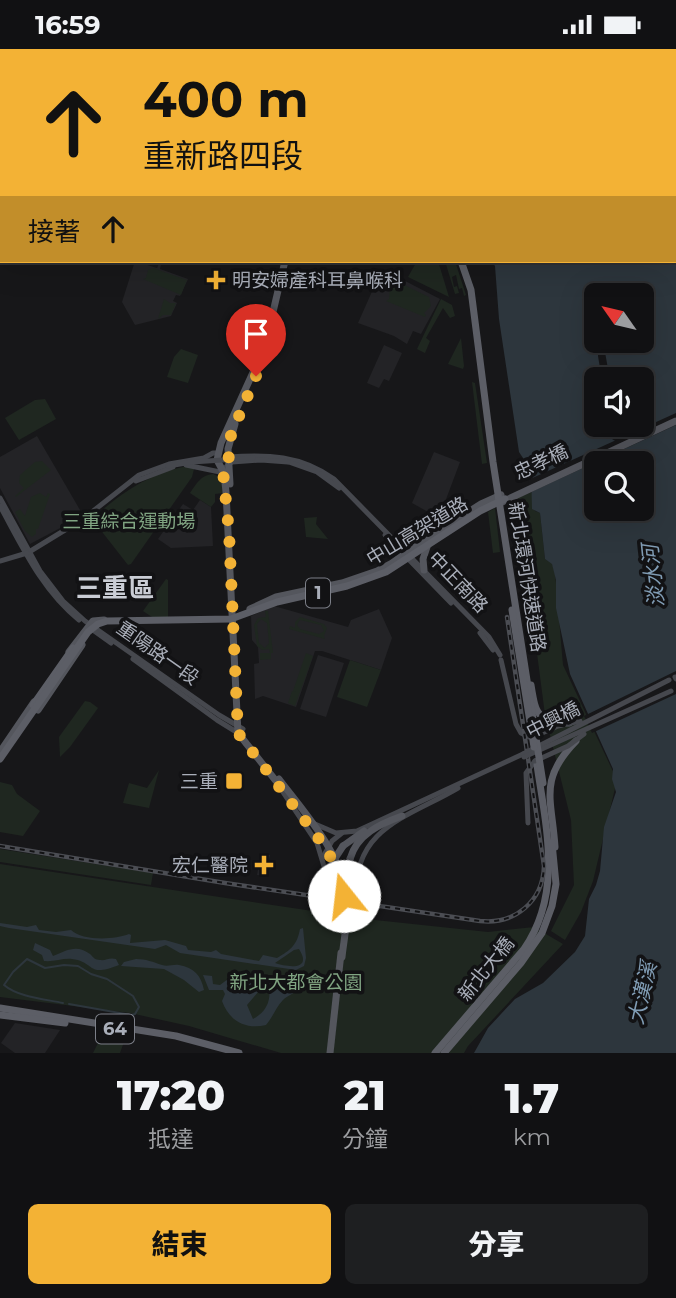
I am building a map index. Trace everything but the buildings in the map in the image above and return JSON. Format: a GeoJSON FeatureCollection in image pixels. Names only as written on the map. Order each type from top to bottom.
{"type":"FeatureCollection","features":[{"type":"Feature","properties":{"kind":"highway","name":"新北環河快速道路"},"geometry":{"type":"LineString","coordinates":[[460,263],[471,290],[493,462],[555,866],[550,898]]}},
{"type":"Feature","properties":{"kind":"highway","name":"新北環河快速道路"},"geometry":{"type":"LineString","coordinates":[[460,263],[469,299],[518,651],[536,757],[548,846],[550,898]]}},
{"type":"Feature","properties":{"kind":"highway"},"geometry":{"type":"LineString","coordinates":[[492,484],[498,501],[536,757]]}},
{"type":"Feature","properties":{"kind":"highway","name":"中山高架道路"},"geometry":{"type":"LineString","coordinates":[[0,760],[94,622],[104,619],[236,615],[276,599],[359,579],[390,566],[479,508],[505,497]]}},
{"type":"Feature","properties":{"kind":"highway"},"geometry":{"type":"LineString","coordinates":[[38,703],[91,627]]}},
{"type":"Feature","properties":{"kind":"highway"},"geometry":{"type":"LineString","coordinates":[[522,641],[534,702],[539,713],[550,722],[569,723]]}},
{"type":"Feature","properties":{"kind":"highway"},"geometry":{"type":"LineString","coordinates":[[510,971],[535,941],[546,919],[553,892],[542,786],[529,729]]}},
{"type":"Feature","properties":{"kind":"highway"},"geometry":{"type":"LineString","coordinates":[[555,866],[550,785],[558,762],[582,736]]}},
{"type":"Feature","properties":{"kind":"highway","name":"新北大橋"},"geometry":{"type":"LineString","coordinates":[[440,1053],[510,971],[536,931],[550,898]]}},
{"type":"Feature","properties":{"kind":"highway"},"geometry":{"type":"LineString","coordinates":[[0,1010],[102,1021],[239,1053]]}},
{"type":"Feature","properties":{"kind":"highway","name":"64"},"geometry":{"type":"LineString","coordinates":[[0,1010],[165,1037],[229,1053]]}},
{"type":"Feature","properties":{"kind":"main road"},"geometry":{"type":"LineString","coordinates":[[0,561],[27,553],[83,519],[138,478],[156,468],[207,458],[215,453],[272,335],[286,263]]}},
{"type":"Feature","properties":{"kind":"main road"},"geometry":{"type":"LineString","coordinates":[[254,375],[231,435],[224,475],[241,727],[313,834],[332,893]]}},
{"type":"Feature","properties":{"kind":"main road","name":"忠孝橋"},"geometry":{"type":"LineString","coordinates":[[415,549],[481,504],[505,497],[676,419]]}},
{"type":"Feature","properties":{"kind":"main road"},"geometry":{"type":"LineString","coordinates":[[215,453],[228,460]]}},
{"type":"Feature","properties":{"kind":"main road"},"geometry":{"type":"LineString","coordinates":[[215,453],[224,475]]}},
{"type":"Feature","properties":{"kind":"main road","name":"中正南路"},"geometry":{"type":"LineString","coordinates":[[138,478],[151,471],[192,462],[253,458],[290,460],[314,466],[334,479],[415,549],[499,657]]}},
{"type":"Feature","properties":{"kind":"main road"},"geometry":{"type":"LineString","coordinates":[[228,460],[241,727]]}},
{"type":"Feature","properties":{"kind":"main road","name":"中正南路"},"geometry":{"type":"LineString","coordinates":[[228,460],[290,460]]}},
{"type":"Feature","properties":{"kind":"main road"},"geometry":{"type":"LineString","coordinates":[[138,478],[168,468],[188,465],[224,475]]}},
{"type":"Feature","properties":{"kind":"main road"},"geometry":{"type":"LineString","coordinates":[[0,498],[27,553]]}},
{"type":"Feature","properties":{"kind":"main road"},"geometry":{"type":"LineString","coordinates":[[0,506],[53,596],[91,627],[108,620],[104,612]]}},
{"type":"Feature","properties":{"kind":"main road"},"geometry":{"type":"LineString","coordinates":[[415,549],[423,559],[424,570]]}},
{"type":"Feature","properties":{"kind":"main road","name":"中正南路"},"geometry":{"type":"LineString","coordinates":[[415,549],[424,570],[489,637],[499,657]]}},
{"type":"Feature","properties":{"kind":"main road","name":"1"},"geometry":{"type":"LineString","coordinates":[[108,620],[162,621],[235,617],[276,597],[339,583],[377,571],[415,549]]}},
{"type":"Feature","properties":{"kind":"main road","name":"1"},"geometry":{"type":"LineString","coordinates":[[0,760],[18,738],[38,703],[91,627]]}},
{"type":"Feature","properties":{"kind":"main road","name":"重陽路一段"},"geometry":{"type":"LineString","coordinates":[[91,627],[220,716],[241,727]]}},
{"type":"Feature","properties":{"kind":"main road","name":"重陽路一段"},"geometry":{"type":"LineString","coordinates":[[91,627],[217,720],[241,727]]}},
{"type":"Feature","properties":{"kind":"main road"},"geometry":{"type":"LineString","coordinates":[[499,657],[516,725],[525,736],[535,737],[558,726],[579,722],[674,678]]}},
{"type":"Feature","properties":{"kind":"main road","name":"中興橋"},"geometry":{"type":"LineString","coordinates":[[457,787],[674,678]]}},
{"type":"Feature","properties":{"kind":"main road"},"geometry":{"type":"LineString","coordinates":[[528,823],[525,775],[527,768],[535,761],[673,689]]}},
{"type":"Feature","properties":{"kind":"main road","name":"中興橋"},"geometry":{"type":"LineString","coordinates":[[444,793],[673,689]]}},
{"type":"Feature","properties":{"kind":"main road","name":"1"},"geometry":{"type":"LineString","coordinates":[[0,760],[18,726],[38,703]]}},
{"type":"Feature","properties":{"kind":"main road"},"geometry":{"type":"LineString","coordinates":[[220,716],[230,714],[238,706]]}},
{"type":"Feature","properties":{"kind":"main road"},"geometry":{"type":"LineString","coordinates":[[18,726],[23,722],[26,724],[18,738]]}},
{"type":"Feature","properties":{"kind":"main road"},"geometry":{"type":"LineString","coordinates":[[276,778],[317,826],[330,832],[342,833],[377,823],[444,793]]}},
{"type":"Feature","properties":{"kind":"main road"},"geometry":{"type":"LineString","coordinates":[[276,778],[334,863],[344,896],[341,956]]}},
{"type":"Feature","properties":{"kind":"main road"},"geometry":{"type":"LineString","coordinates":[[276,778],[328,847],[340,871],[347,900],[331,1053]]}},
{"type":"Feature","properties":{"kind":"main road"},"geometry":{"type":"LineString","coordinates":[[341,956],[350,912],[350,859],[354,847],[378,826],[444,793]]}},
{"type":"Feature","properties":{"kind":"main road"},"geometry":{"type":"LineString","coordinates":[[356,896],[355,884],[359,867],[370,844],[402,815]]}},
{"type":"Feature","properties":{"kind":"main road"},"geometry":{"type":"LineString","coordinates":[[343,927],[332,863],[343,846],[377,823]]}},
{"type":"Feature","properties":{"kind":"main road"},"geometry":{"type":"LineString","coordinates":[[319,848],[323,849],[330,842],[330,832]]}},
{"type":"Feature","properties":{"kind":"main road"},"geometry":{"type":"LineString","coordinates":[[322,857],[332,841],[342,833]]}},
{"type":"Feature","properties":{"kind":"main road"},"geometry":{"type":"LineString","coordinates":[[331,885],[353,887],[355,884]]}},
{"type":"Feature","properties":{"kind":"shaded area"},"geometry":{"type":"Polygon","coordinates":[[[134,263],[157,268],[162,263],[160,269],[188,279],[180,296],[176,295],[173,301],[177,303],[171,316],[135,325],[122,302],[134,263]]]}},
{"type":"Feature","properties":{"kind":"shaded area"},"geometry":{"type":"Polygon","coordinates":[[[382,269],[440,299],[421,334],[413,331],[407,344],[394,336],[358,323],[382,269]]]}},
{"type":"Feature","properties":{"kind":"shaded area"},"geometry":{"type":"Polygon","coordinates":[[[384,345],[402,353],[389,381],[384,379],[379,388],[367,383],[384,345]]]}},
{"type":"Feature","properties":{"kind":"shaded area"},"geometry":{"type":"Polygon","coordinates":[[[37,436],[80,510],[78,516],[64,526],[30,544],[0,488],[0,457],[37,436]]]}},
{"type":"Feature","properties":{"kind":"shaded area"},"geometry":{"type":"Polygon","coordinates":[[[434,452],[460,462],[439,518],[412,503],[434,452]]]}},
{"type":"Feature","properties":{"kind":"shaded area"},"geometry":{"type":"Polygon","coordinates":[[[200,500],[211,507],[213,546],[171,548],[158,539],[183,504],[193,510],[200,500]]]}},
{"type":"Feature","properties":{"kind":"shaded area"},"geometry":{"type":"Polygon","coordinates":[[[274,606],[348,627],[351,620],[379,609],[392,638],[381,670],[315,651],[296,707],[263,696],[255,699],[254,664],[259,663],[258,647],[252,640],[251,616],[274,606]]]}},
{"type":"Feature","properties":{"kind":"shaded area"},"geometry":{"type":"Polygon","coordinates":[[[318,655],[344,663],[326,717],[300,709],[318,655]]]}},
{"type":"Feature","properties":{"kind":"shaded area","name":"宏仁醫院"},"geometry":{"type":"Polygon","coordinates":[[[261,853],[270,855],[265,876],[257,875],[261,853]]]}},
{"type":"Feature","properties":{"kind":"shaded area"},"geometry":{"type":"Polygon","coordinates":[[[15,1023],[60,1030],[45,1053],[15,1053],[1,1043],[15,1023]]]}},
{"type":"Feature","properties":{"kind":"green space"},"geometry":{"type":"Polygon","coordinates":[[[416,263],[439,263],[449,297],[408,277],[416,263]]]}},
{"type":"Feature","properties":{"kind":"green space"},"geometry":{"type":"Polygon","coordinates":[[[446,263],[456,263],[466,295],[464,296],[462,288],[459,289],[456,275],[452,277],[454,287],[457,286],[459,293],[455,294],[446,263]]]}},
{"type":"Feature","properties":{"kind":"green space"},"geometry":{"type":"Polygon","coordinates":[[[153,268],[187,280],[181,295],[143,279],[146,278],[148,270],[153,268]]]}},
{"type":"Feature","properties":{"kind":"green space"},"geometry":{"type":"Polygon","coordinates":[[[398,282],[429,297],[431,306],[424,313],[425,317],[386,301],[389,299],[390,287],[398,282]]]}},
{"type":"Feature","properties":{"kind":"green space"},"geometry":{"type":"Polygon","coordinates":[[[164,299],[176,303],[171,315],[163,315],[158,319],[164,299]]]}},
{"type":"Feature","properties":{"kind":"green space"},"geometry":{"type":"Polygon","coordinates":[[[441,299],[452,305],[455,316],[450,318],[443,308],[426,338],[430,341],[425,353],[417,349],[441,299]]]}},
{"type":"Feature","properties":{"kind":"green space"},"geometry":{"type":"Polygon","coordinates":[[[461,338],[464,366],[463,369],[448,364],[461,338]]]}},
{"type":"Feature","properties":{"kind":"green space"},"geometry":{"type":"Polygon","coordinates":[[[181,349],[198,355],[188,383],[167,377],[174,357],[181,349]]]}},
{"type":"Feature","properties":{"kind":"green space"},"geometry":{"type":"Polygon","coordinates":[[[472,382],[475,383],[487,463],[482,464],[472,382]]]}},
{"type":"Feature","properties":{"kind":"green space"},"geometry":{"type":"Polygon","coordinates":[[[45,399],[56,419],[19,440],[5,418],[35,400],[45,399]]]}},
{"type":"Feature","properties":{"kind":"green space"},"geometry":{"type":"Polygon","coordinates":[[[42,461],[51,470],[16,497],[24,488],[19,483],[20,475],[35,462],[42,461]]]}},
{"type":"Feature","properties":{"kind":"green space","name":"三重綜合運動場"},"geometry":{"type":"Polygon","coordinates":[[[187,466],[194,469],[192,477],[128,565],[92,519],[147,479],[187,466]]]}},
{"type":"Feature","properties":{"kind":"green space"},"geometry":{"type":"Polygon","coordinates":[[[213,474],[224,479],[224,493],[215,494],[215,502],[211,507],[190,493],[202,478],[213,474]]]}},
{"type":"Feature","properties":{"kind":"green space"},"geometry":{"type":"Polygon","coordinates":[[[532,492],[532,505],[535,511],[540,513],[545,559],[552,563],[555,572],[563,665],[617,780],[593,881],[581,912],[565,940],[551,931],[574,885],[571,820],[545,715],[517,498],[532,492]]]}},
{"type":"Feature","properties":{"kind":"green space"},"geometry":{"type":"Polygon","coordinates":[[[40,493],[46,497],[50,494],[36,534],[32,537],[25,531],[15,512],[20,509],[25,516],[31,497],[40,493]]]}},
{"type":"Feature","properties":{"kind":"green space"},"geometry":{"type":"Polygon","coordinates":[[[495,508],[500,552],[493,553],[488,512],[495,508]]]}},
{"type":"Feature","properties":{"kind":"green space"},"geometry":{"type":"Polygon","coordinates":[[[317,517],[316,524],[328,539],[306,537],[304,518],[317,517]]]}},
{"type":"Feature","properties":{"kind":"green space"},"geometry":{"type":"Polygon","coordinates":[[[166,579],[168,617],[152,617],[143,611],[166,579]]]}},
{"type":"Feature","properties":{"kind":"green space"},"geometry":{"type":"Polygon","coordinates":[[[265,611],[268,611],[273,653],[271,659],[260,660],[260,653],[270,653],[269,649],[262,650],[257,646],[254,625],[258,618],[266,617],[265,611]],[[261,619],[257,624],[259,643],[265,648],[269,643],[267,623],[261,619]]]}},
{"type":"Feature","properties":{"kind":"green space"},"geometry":{"type":"Polygon","coordinates":[[[300,617],[324,624],[327,628],[325,639],[289,629],[290,626],[295,628],[295,622],[300,617]],[[300,620],[297,625],[300,629],[319,634],[324,631],[321,625],[300,620]]]}},
{"type":"Feature","properties":{"kind":"green space"},"geometry":{"type":"Polygon","coordinates":[[[306,653],[313,656],[295,706],[288,703],[292,691],[296,692],[293,691],[306,653]]]}},
{"type":"Feature","properties":{"kind":"green space"},"geometry":{"type":"Polygon","coordinates":[[[350,660],[381,670],[367,707],[337,697],[350,660]]]}},
{"type":"Feature","properties":{"kind":"green space"},"geometry":{"type":"Polygon","coordinates":[[[85,701],[98,708],[60,757],[59,737],[85,701]]]}},
{"type":"Feature","properties":{"kind":"green space"},"geometry":{"type":"Polygon","coordinates":[[[159,770],[149,808],[123,803],[129,783],[147,788],[159,770]]]}},
{"type":"Feature","properties":{"kind":"green space"},"geometry":{"type":"Polygon","coordinates":[[[0,782],[12,785],[17,794],[40,811],[23,836],[0,832],[0,782]]]}},
{"type":"Feature","properties":{"kind":"green space"},"geometry":{"type":"Polygon","coordinates":[[[0,849],[153,873],[151,885],[0,862],[0,849]]]}},
{"type":"Feature","properties":{"kind":"green space","name":"新北大都會公園"},"geometry":{"type":"Polygon","coordinates":[[[0,864],[328,915],[488,932],[534,927],[563,944],[464,1053],[281,1053],[189,1026],[130,1013],[0,997],[0,864]]]}},
{"type":"Feature","properties":{"kind":"green space"},"geometry":{"type":"Polygon","coordinates":[[[102,1035],[125,1039],[120,1053],[93,1053],[102,1035]]]}},
{"type":"Feature","properties":{"kind":"water"},"geometry":{"type":"Polygon","coordinates":[[[493,263],[676,263],[676,1053],[474,1053],[488,1028],[515,999],[543,983],[575,952],[585,936],[589,899],[600,871],[604,827],[616,792],[612,779],[613,769],[570,674],[556,608],[556,580],[552,564],[545,559],[540,513],[532,509],[531,470],[519,452],[493,263]],[[584,283],[584,353],[598,353],[600,367],[584,367],[584,437],[612,437],[622,445],[623,437],[654,437],[654,367],[608,367],[605,353],[654,353],[654,283],[584,283]]]}},
{"type":"Feature","properties":{"kind":"water"},"geometry":{"type":"Polygon","coordinates":[[[0,923],[27,927],[36,925],[39,930],[71,930],[76,934],[98,938],[129,934],[130,943],[165,940],[186,946],[188,950],[216,950],[221,954],[259,961],[263,955],[277,958],[293,947],[300,929],[303,928],[306,958],[304,966],[296,970],[180,953],[166,945],[155,949],[0,926],[0,923]],[[299,949],[294,950],[275,963],[297,966],[303,961],[299,949]]]}},
{"type":"Feature","properties":{"kind":"water"},"geometry":{"type":"Polygon","coordinates":[[[35,943],[50,950],[53,956],[72,949],[81,949],[97,959],[116,959],[119,965],[96,970],[72,959],[44,961],[42,955],[33,950],[35,943]]]}},
{"type":"Feature","properties":{"kind":"water"},"geometry":{"type":"Polygon","coordinates":[[[136,959],[164,966],[179,965],[189,968],[199,976],[204,990],[199,992],[164,969],[121,966],[124,962],[136,959]]]}},
{"type":"Feature","properties":{"kind":"water"},"geometry":{"type":"Polygon","coordinates":[[[236,973],[247,973],[257,980],[259,991],[247,1005],[253,1019],[264,1011],[269,1000],[265,975],[303,980],[299,989],[286,997],[266,1025],[252,1026],[239,1022],[229,1014],[222,1001],[225,994],[223,990],[209,990],[203,975],[212,976],[213,984],[220,985],[236,973]]]}},
{"type":"Feature","properties":{"kind":"pier"},"geometry":{"type":"Polygon","coordinates":[[[676,413],[676,425],[654,435],[654,423],[676,413]]]}},
{"type":"Feature","properties":{"kind":"pier"},"geometry":{"type":"Polygon","coordinates":[[[623,437],[650,437],[620,451],[592,451],[623,437]]]}},
{"type":"Feature","properties":{"kind":"pier"},"geometry":{"type":"Polygon","coordinates":[[[584,455],[584,468],[529,493],[528,480],[584,455]]]}},
{"type":"Feature","properties":{"kind":"pier"},"geometry":{"type":"Polygon","coordinates":[[[676,671],[676,694],[592,733],[584,716],[676,671]]]}},
{"type":"Feature","properties":{"kind":"waterway"},"geometry":{"type":"LineString","coordinates":[[63,1003],[24,995],[4,985],[27,959],[45,968],[78,966],[107,979],[133,996],[139,1007],[135,1014],[131,1015],[69,1004]]}},
{"type":"Feature","properties":{"kind":"railway"},"geometry":{"type":"LineString","coordinates":[[0,846],[480,921],[505,919],[515,915],[533,900],[544,866],[507,617]]}},
{"type":"Feature","properties":{"kind":"place","name":"明安婦產科耳鼻喉科"},"geometry":{"type":"Point","coordinates":[216,280]}},
{"type":"Feature","properties":{"kind":"place","name":"三重"},"geometry":{"type":"Point","coordinates":[234,781]}},
{"type":"Feature","properties":{"kind":"place","name":"宏仁醫院"},"geometry":{"type":"Point","coordinates":[264,865]}},
{"type":"Feature","properties":{"kind":"district","name":"三重區"},"geometry":{"type":"Point","coordinates":[115,588]}},
{"type":"Feature","properties":{"kind":"route"},"geometry":{"type":"LineString","coordinates":[[256,376],[231,435],[228,464],[223,471],[229,532],[238,733],[326,848],[338,872],[344,896]]}},
{"type":"Feature","properties":{"kind":"water label","name":"淡水河"},"geometry":{"type":"Point","coordinates":[653,576]}},
{"type":"Feature","properties":{"kind":"water label","name":"大漢溪"},"geometry":{"type":"Point","coordinates":[642,993]}}]}
